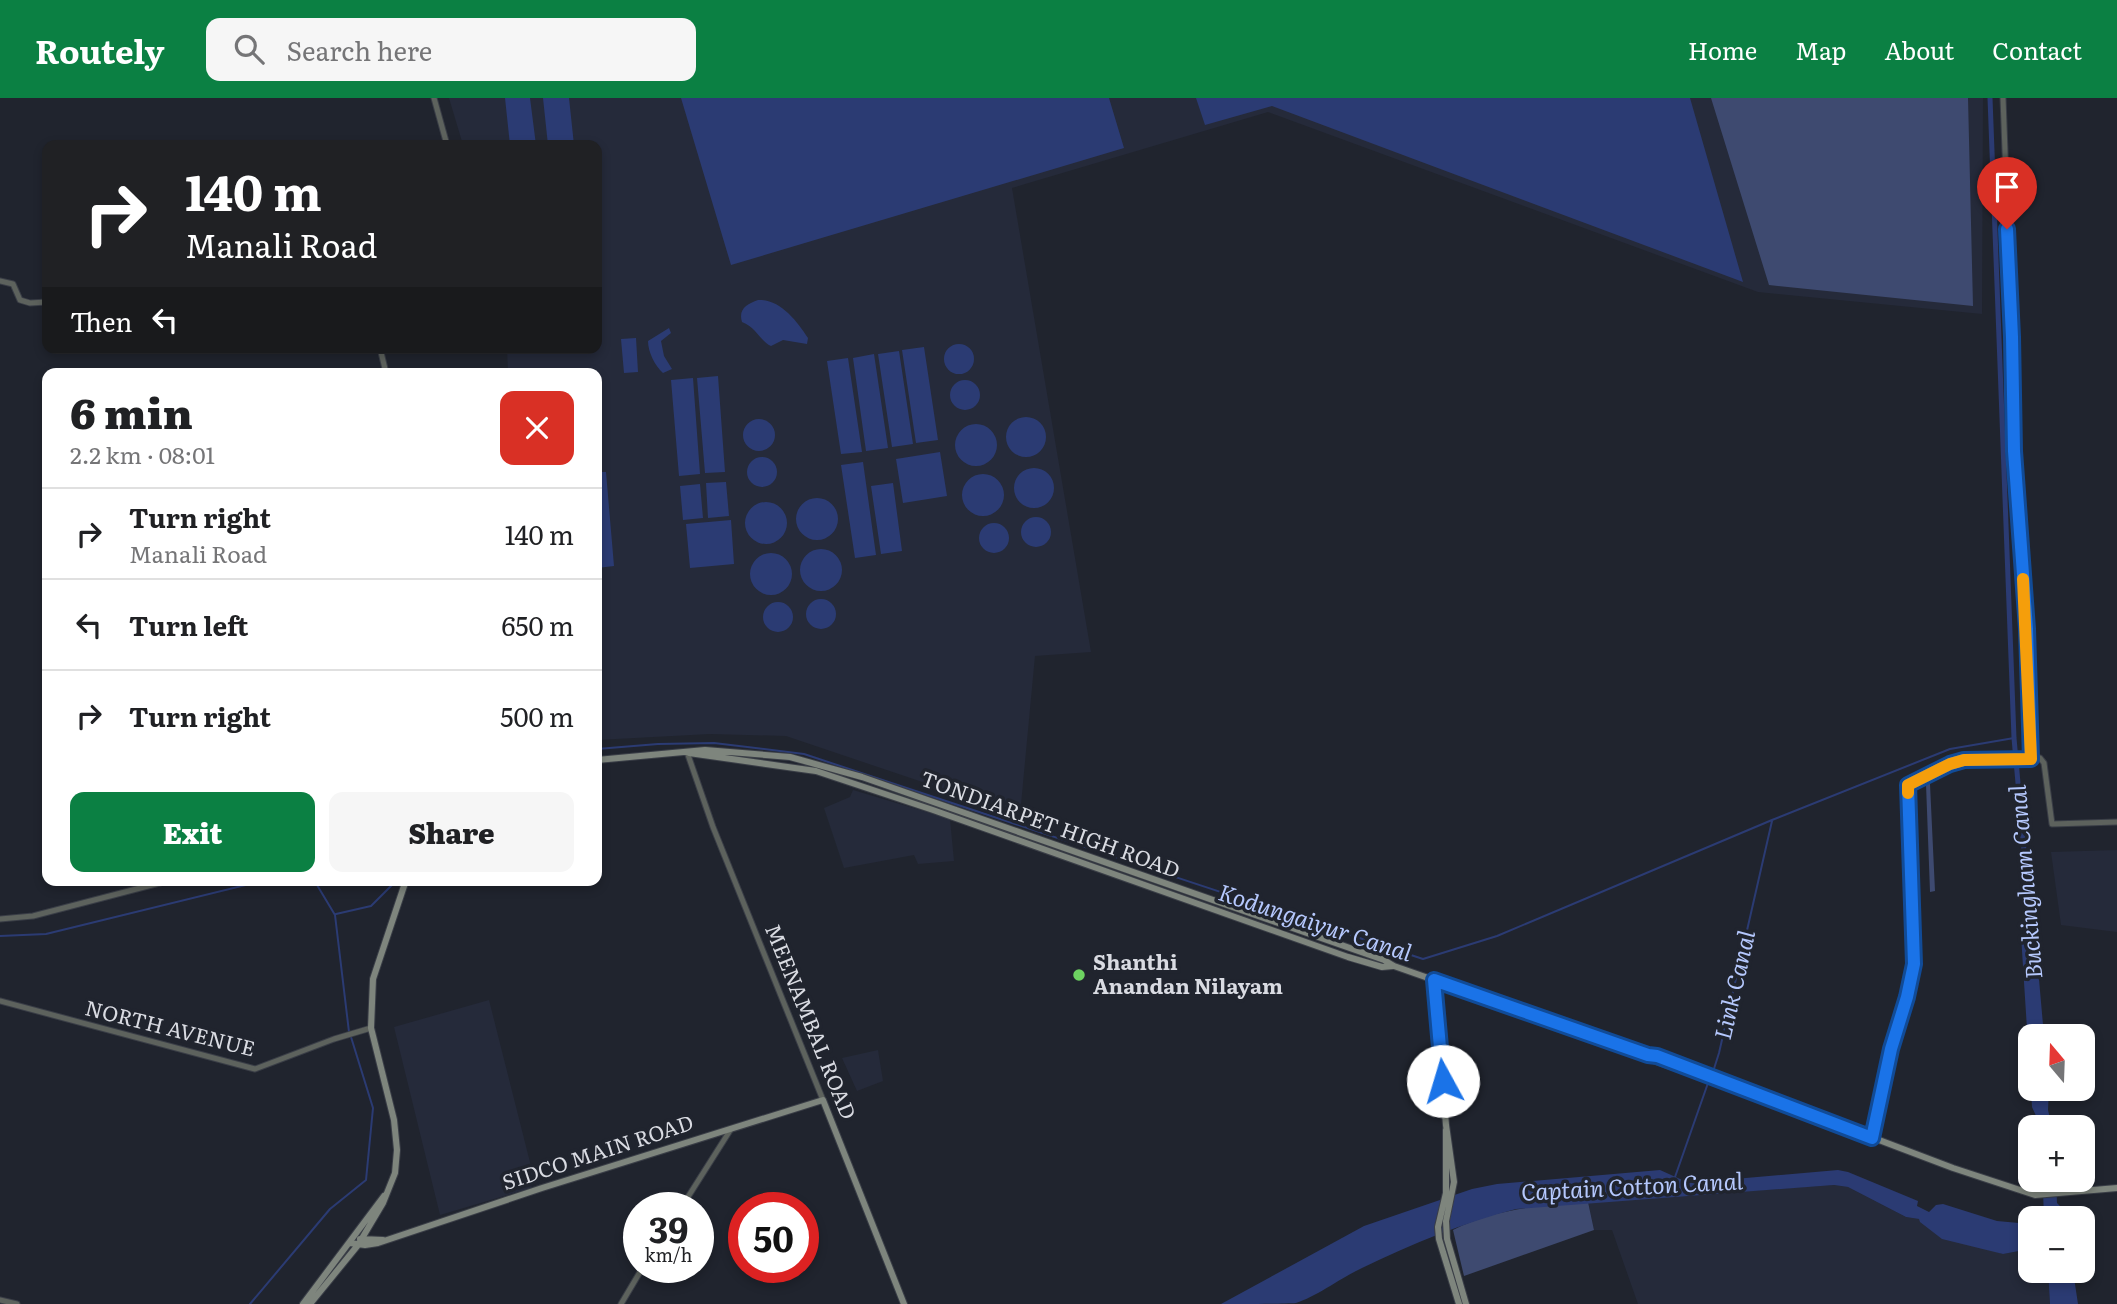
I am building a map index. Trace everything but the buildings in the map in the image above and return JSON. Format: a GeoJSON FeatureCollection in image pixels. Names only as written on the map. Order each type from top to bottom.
{"type":"FeatureCollection","features":[{"type":"Feature","properties":{"kind":"main road","name":"TONDIARPET HIGH ROAD"},"geometry":{"type":"LineString","coordinates":[[602,760],[705,750],[790,757],[862,777],[1384,960],[1394,966],[1657,1056],[1953,1168],[2042,1196],[2117,1188]]}},
{"type":"Feature","properties":{"kind":"main road"},"geometry":{"type":"LineString","coordinates":[[310,1304],[356,1241],[385,1195],[395,1173],[397,1141],[394,1120],[371,1028],[373,979],[404,886]]}},
{"type":"Feature","properties":{"kind":"main road"},"geometry":{"type":"LineString","coordinates":[[1434,980],[1446,1125],[1454,1182],[1438,1227],[1439,1239],[1460,1304]]}},
{"type":"Feature","properties":{"kind":"main road","name":"SIDCO MAIN ROAD"},"geometry":{"type":"LineString","coordinates":[[356,1241],[383,1240],[823,1100]]}},
{"type":"Feature","properties":{"kind":"main road","name":"MEENAMBAL ROAD"},"geometry":{"type":"LineString","coordinates":[[823,1100],[904,1304]]}},
{"type":"Feature","properties":{"kind":"main road"},"geometry":{"type":"LineString","coordinates":[[1449,1198],[1447,1239],[1466,1304]]}},
{"type":"Feature","properties":{"kind":"main road"},"geometry":{"type":"LineString","coordinates":[[303,1304],[356,1241]]}},
{"type":"Feature","properties":{"kind":"street"},"geometry":{"type":"LineString","coordinates":[[434,98],[446,140]]}},
{"type":"Feature","properties":{"kind":"street"},"geometry":{"type":"LineString","coordinates":[[2003,98],[2014,451],[2027,629],[2029,759]]}},
{"type":"Feature","properties":{"kind":"street"},"geometry":{"type":"LineString","coordinates":[[0,281],[13,284],[23,302],[42,302]]}},
{"type":"Feature","properties":{"kind":"street","name":"MEENAMBAL ROAD"},"geometry":{"type":"LineString","coordinates":[[687,752],[713,827],[823,1100]]}},
{"type":"Feature","properties":{"kind":"street"},"geometry":{"type":"LineString","coordinates":[[1872,1138],[1891,1049],[1914,964],[1908,785],[1959,761],[2040,758],[2044,763],[2052,824],[2117,822]]}},
{"type":"Feature","properties":{"kind":"street"},"geometry":{"type":"LineString","coordinates":[[0,919],[33,916],[148,886]]}},
{"type":"Feature","properties":{"kind":"street","name":"NORTH AVENUE"},"geometry":{"type":"LineString","coordinates":[[0,1001],[255,1069],[371,1028]]}},
{"type":"Feature","properties":{"kind":"street"},"geometry":{"type":"LineString","coordinates":[[691,1192],[731,1129]]}},
{"type":"Feature","properties":{"kind":"street"},"geometry":{"type":"LineString","coordinates":[[621,1304],[633,1283]]}},
{"type":"Feature","properties":{"kind":"street"},"geometry":{"type":"LineString","coordinates":[[0,1300],[17,1304]]}},
{"type":"Feature","properties":{"kind":"shaded area"},"geometry":{"type":"Polygon","coordinates":[[[449,98],[1983,98],[1982,314],[1758,292],[1268,112],[1012,188],[1091,652],[1035,656],[1020,815],[786,736],[710,734],[602,740],[602,368],[508,368],[507,354],[602,354],[602,140],[462,140],[449,98]]]}},
{"type":"Feature","properties":{"kind":"shaded area"},"geometry":{"type":"Polygon","coordinates":[[[1711,98],[1968,98],[1973,306],[1769,285],[1711,98]]]}},
{"type":"Feature","properties":{"kind":"shaded area"},"geometry":{"type":"Polygon","coordinates":[[[1926,784],[1930,784],[1935,891],[1930,892],[1926,784]]]}},
{"type":"Feature","properties":{"kind":"shaded area"},"geometry":{"type":"Polygon","coordinates":[[[853,790],[950,819],[954,861],[918,864],[914,855],[844,868],[824,808],[850,797],[853,790]]]}},
{"type":"Feature","properties":{"kind":"shaded area"},"geometry":{"type":"Polygon","coordinates":[[[2117,850],[2117,932],[2061,925],[2051,852],[2117,850]]]}},
{"type":"Feature","properties":{"kind":"shaded area"},"geometry":{"type":"Polygon","coordinates":[[[489,1000],[534,1178],[531,1188],[440,1215],[394,1027],[489,1000]]]}},
{"type":"Feature","properties":{"kind":"shaded area"},"geometry":{"type":"Polygon","coordinates":[[[878,1050],[883,1081],[857,1091],[842,1058],[878,1050]]]}},
{"type":"Feature","properties":{"kind":"shaded area"},"geometry":{"type":"Polygon","coordinates":[[[1834,1185],[1848,1187],[1906,1217],[1920,1219],[2002,1254],[2018,1251],[2018,1283],[2049,1283],[2050,1304],[1638,1304],[1612,1230],[1594,1230],[1588,1202],[1834,1185]]]}},
{"type":"Feature","properties":{"kind":"shaded area"},"geometry":{"type":"Polygon","coordinates":[[[1588,1202],[1594,1230],[1464,1276],[1453,1230],[1502,1213],[1588,1202]]]}},
{"type":"Feature","properties":{"kind":"water"},"geometry":{"type":"Polygon","coordinates":[[[505,98],[530,98],[535,140],[509,140],[505,98]]]}},
{"type":"Feature","properties":{"kind":"water"},"geometry":{"type":"Polygon","coordinates":[[[543,98],[569,98],[573,140],[547,140],[543,98]]]}},
{"type":"Feature","properties":{"kind":"water"},"geometry":{"type":"Polygon","coordinates":[[[681,98],[1109,98],[1124,148],[731,265],[681,98]]]}},
{"type":"Feature","properties":{"kind":"water"},"geometry":{"type":"Polygon","coordinates":[[[1196,98],[1690,98],[1743,282],[1272,106],[1205,125],[1196,98]]]}},
{"type":"Feature","properties":{"kind":"water"},"geometry":{"type":"Polygon","coordinates":[[[758,300],[774,303],[787,312],[808,338],[807,344],[783,340],[771,346],[742,322],[741,314],[744,308],[758,300]]]}},
{"type":"Feature","properties":{"kind":"water"},"geometry":{"type":"Polygon","coordinates":[[[669,328],[671,333],[661,341],[664,356],[672,369],[663,373],[652,358],[648,341],[669,328]]]}},
{"type":"Feature","properties":{"kind":"water"},"geometry":{"type":"Polygon","coordinates":[[[636,338],[638,372],[624,373],[621,339],[636,338]]]}},
{"type":"Feature","properties":{"kind":"water"},"geometry":{"type":"Polygon","coordinates":[[[959,344],[970,348],[974,359],[970,370],[959,374],[948,370],[944,359],[948,348],[959,344]]]}},
{"type":"Feature","properties":{"kind":"water"},"geometry":{"type":"Polygon","coordinates":[[[924,347],[938,440],[916,443],[902,350],[924,347]]]}},
{"type":"Feature","properties":{"kind":"water"},"geometry":{"type":"Polygon","coordinates":[[[899,351],[913,444],[892,447],[878,354],[899,351]]]}},
{"type":"Feature","properties":{"kind":"water"},"geometry":{"type":"Polygon","coordinates":[[[874,354],[888,448],[866,451],[853,358],[874,354]]]}},
{"type":"Feature","properties":{"kind":"water"},"geometry":{"type":"Polygon","coordinates":[[[848,358],[862,452],[841,454],[827,361],[848,358]]]}},
{"type":"Feature","properties":{"kind":"water"},"geometry":{"type":"Polygon","coordinates":[[[718,376],[725,472],[705,473],[697,378],[718,376]]]}},
{"type":"Feature","properties":{"kind":"water"},"geometry":{"type":"Polygon","coordinates":[[[693,378],[700,474],[679,476],[671,380],[693,378]]]}},
{"type":"Feature","properties":{"kind":"water"},"geometry":{"type":"Polygon","coordinates":[[[965,380],[976,384],[980,395],[976,406],[965,410],[954,406],[950,395],[954,384],[965,380]]]}},
{"type":"Feature","properties":{"kind":"water"},"geometry":{"type":"Polygon","coordinates":[[[1026,417],[1034,418],[1040,423],[1045,429],[1045,445],[1040,451],[1034,456],[1026,457],[1018,456],[1012,451],[1007,445],[1006,437],[1007,429],[1012,423],[1018,418],[1026,417]]]}},
{"type":"Feature","properties":{"kind":"water"},"geometry":{"type":"Polygon","coordinates":[[[759,419],[770,424],[775,435],[770,446],[759,451],[748,446],[743,435],[748,424],[759,419]]]}},
{"type":"Feature","properties":{"kind":"water"},"geometry":{"type":"Polygon","coordinates":[[[976,424],[991,430],[997,445],[991,460],[976,466],[961,460],[955,445],[961,430],[976,424]]]}},
{"type":"Feature","properties":{"kind":"water"},"geometry":{"type":"Polygon","coordinates":[[[940,452],[947,496],[903,503],[896,459],[940,452]]]}},
{"type":"Feature","properties":{"kind":"water"},"geometry":{"type":"Polygon","coordinates":[[[762,457],[773,461],[777,472],[773,483],[762,487],[751,483],[747,472],[751,461],[762,457]]]}},
{"type":"Feature","properties":{"kind":"water"},"geometry":{"type":"Polygon","coordinates":[[[863,462],[876,555],[855,558],[841,465],[863,462]]]}},
{"type":"Feature","properties":{"kind":"water"},"geometry":{"type":"Polygon","coordinates":[[[1034,468],[1042,469],[1048,474],[1053,480],[1053,496],[1048,502],[1042,507],[1034,508],[1026,507],[1020,502],[1015,496],[1014,488],[1015,480],[1020,474],[1026,469],[1034,468]]]}},
{"type":"Feature","properties":{"kind":"water"},"geometry":{"type":"Polygon","coordinates":[[[602,472],[606,472],[614,566],[602,567],[602,472]]]}},
{"type":"Feature","properties":{"kind":"water"},"geometry":{"type":"Polygon","coordinates":[[[983,474],[998,480],[1004,495],[998,510],[983,516],[968,510],[962,495],[968,480],[983,474]]]}},
{"type":"Feature","properties":{"kind":"water"},"geometry":{"type":"Polygon","coordinates":[[[726,482],[729,516],[708,518],[706,483],[726,482]]]}},
{"type":"Feature","properties":{"kind":"water"},"geometry":{"type":"Polygon","coordinates":[[[893,483],[902,551],[881,554],[871,486],[893,483]]]}},
{"type":"Feature","properties":{"kind":"water"},"geometry":{"type":"Polygon","coordinates":[[[700,484],[703,518],[683,520],[680,486],[700,484]]]}},
{"type":"Feature","properties":{"kind":"water"},"geometry":{"type":"Polygon","coordinates":[[[817,498],[832,504],[838,519],[832,534],[817,540],[802,534],[796,519],[802,504],[817,498]]]}},
{"type":"Feature","properties":{"kind":"water"},"geometry":{"type":"Polygon","coordinates":[[[766,502],[781,508],[787,523],[781,538],[766,544],[751,538],[745,523],[751,508],[766,502]]]}},
{"type":"Feature","properties":{"kind":"water"},"geometry":{"type":"Polygon","coordinates":[[[1036,517],[1042,518],[1050,526],[1050,538],[1042,546],[1036,547],[1030,546],[1022,538],[1021,532],[1022,526],[1030,518],[1036,517]]]}},
{"type":"Feature","properties":{"kind":"water"},"geometry":{"type":"Polygon","coordinates":[[[731,520],[734,564],[690,568],[686,524],[731,520]]]}},
{"type":"Feature","properties":{"kind":"water"},"geometry":{"type":"Polygon","coordinates":[[[994,523],[1000,524],[1008,532],[1008,544],[1000,552],[994,553],[988,552],[980,544],[979,538],[980,532],[988,524],[994,523]]]}},
{"type":"Feature","properties":{"kind":"water"},"geometry":{"type":"Polygon","coordinates":[[[821,549],[836,555],[842,570],[836,585],[821,591],[806,585],[800,570],[806,555],[821,549]]]}},
{"type":"Feature","properties":{"kind":"water"},"geometry":{"type":"Polygon","coordinates":[[[771,553],[786,559],[792,574],[786,589],[771,595],[756,589],[750,574],[756,559],[771,553]]]}},
{"type":"Feature","properties":{"kind":"water"},"geometry":{"type":"Polygon","coordinates":[[[821,599],[831,604],[836,614],[831,624],[821,629],[811,624],[806,614],[811,604],[821,599]]]}},
{"type":"Feature","properties":{"kind":"water"},"geometry":{"type":"Polygon","coordinates":[[[778,602],[788,607],[793,617],[788,627],[778,632],[768,627],[763,617],[768,607],[778,602]]]}},
{"type":"Feature","properties":{"kind":"water"},"geometry":{"type":"Polygon","coordinates":[[[2035,934],[2043,1024],[2027,1024],[2021,935],[2035,934]]]}},
{"type":"Feature","properties":{"kind":"water"},"geometry":{"type":"Polygon","coordinates":[[[2032,1101],[2048,1101],[2049,1115],[2036,1115],[2032,1101]]]}},
{"type":"Feature","properties":{"kind":"water","name":"Captain Cotton Canal"},"geometry":{"type":"Polygon","coordinates":[[[1660,1170],[1689,1183],[1838,1170],[1918,1201],[1917,1206],[1929,1212],[1936,1205],[1943,1204],[1997,1221],[2018,1223],[2018,1251],[2003,1254],[1942,1239],[1919,1219],[1906,1217],[1848,1187],[1834,1185],[1516,1209],[1418,1242],[1296,1303],[1221,1304],[1364,1226],[1472,1189],[1497,1184],[1660,1170]]]}},
{"type":"Feature","properties":{"kind":"water"},"geometry":{"type":"Polygon","coordinates":[[[2043,1192],[2057,1192],[2057,1203],[2060,1206],[2044,1206],[2043,1192]]]}},
{"type":"Feature","properties":{"kind":"water"},"geometry":{"type":"Polygon","coordinates":[[[2049,1283],[2075,1283],[2078,1304],[2050,1304],[2049,1283]]]}},
{"type":"Feature","properties":{"kind":"waterway","name":"Buckingham Canal"},"geometry":{"type":"LineString","coordinates":[[1990,98],[2014,738],[2032,941]]}},
{"type":"Feature","properties":{"kind":"waterway","name":"Kodungaiyur Canal"},"geometry":{"type":"LineString","coordinates":[[602,749],[714,743],[804,754],[1423,959],[1497,936],[1772,820],[1950,749],[2014,738]]}},
{"type":"Feature","properties":{"kind":"waterway","name":"Link Canal"},"geometry":{"type":"LineString","coordinates":[[1712,1075],[1772,821]]}},
{"type":"Feature","properties":{"kind":"waterway"},"geometry":{"type":"LineString","coordinates":[[0,936],[46,934],[242,886]]}},
{"type":"Feature","properties":{"kind":"waterway"},"geometry":{"type":"LineString","coordinates":[[318,886],[335,915],[349,1032]]}},
{"type":"Feature","properties":{"kind":"waterway","name":"Kodungaiyur Canal"},"geometry":{"type":"LineString","coordinates":[[336,914],[371,906],[391,886]]}},
{"type":"Feature","properties":{"kind":"waterway"},"geometry":{"type":"LineString","coordinates":[[250,1304],[330,1209],[366,1180],[373,1108],[351,1037]]}},
{"type":"Feature","properties":{"kind":"waterway","name":"Link Canal"},"geometry":{"type":"LineString","coordinates":[[1675,1177],[1708,1083]]}},
{"type":"Feature","properties":{"kind":"slow traffic"},"geometry":{"type":"LineString","coordinates":[[1908,793],[1908,785],[1959,761],[2031,759],[2023,579]]}},
{"type":"Feature","properties":{"kind":"place","name":"Shanthi Anandan Nilayam"},"geometry":{"type":"Point","coordinates":[1079,975]}},
{"type":"Feature","properties":{"kind":"route"},"geometry":{"type":"LineString","coordinates":[[1443,1081],[1434,980],[1715,1076],[1721,1081],[1872,1138],[1891,1049],[1914,964],[1908,785],[1964,760],[2031,759],[2027,629],[2014,451],[2007,229]]}}]}
